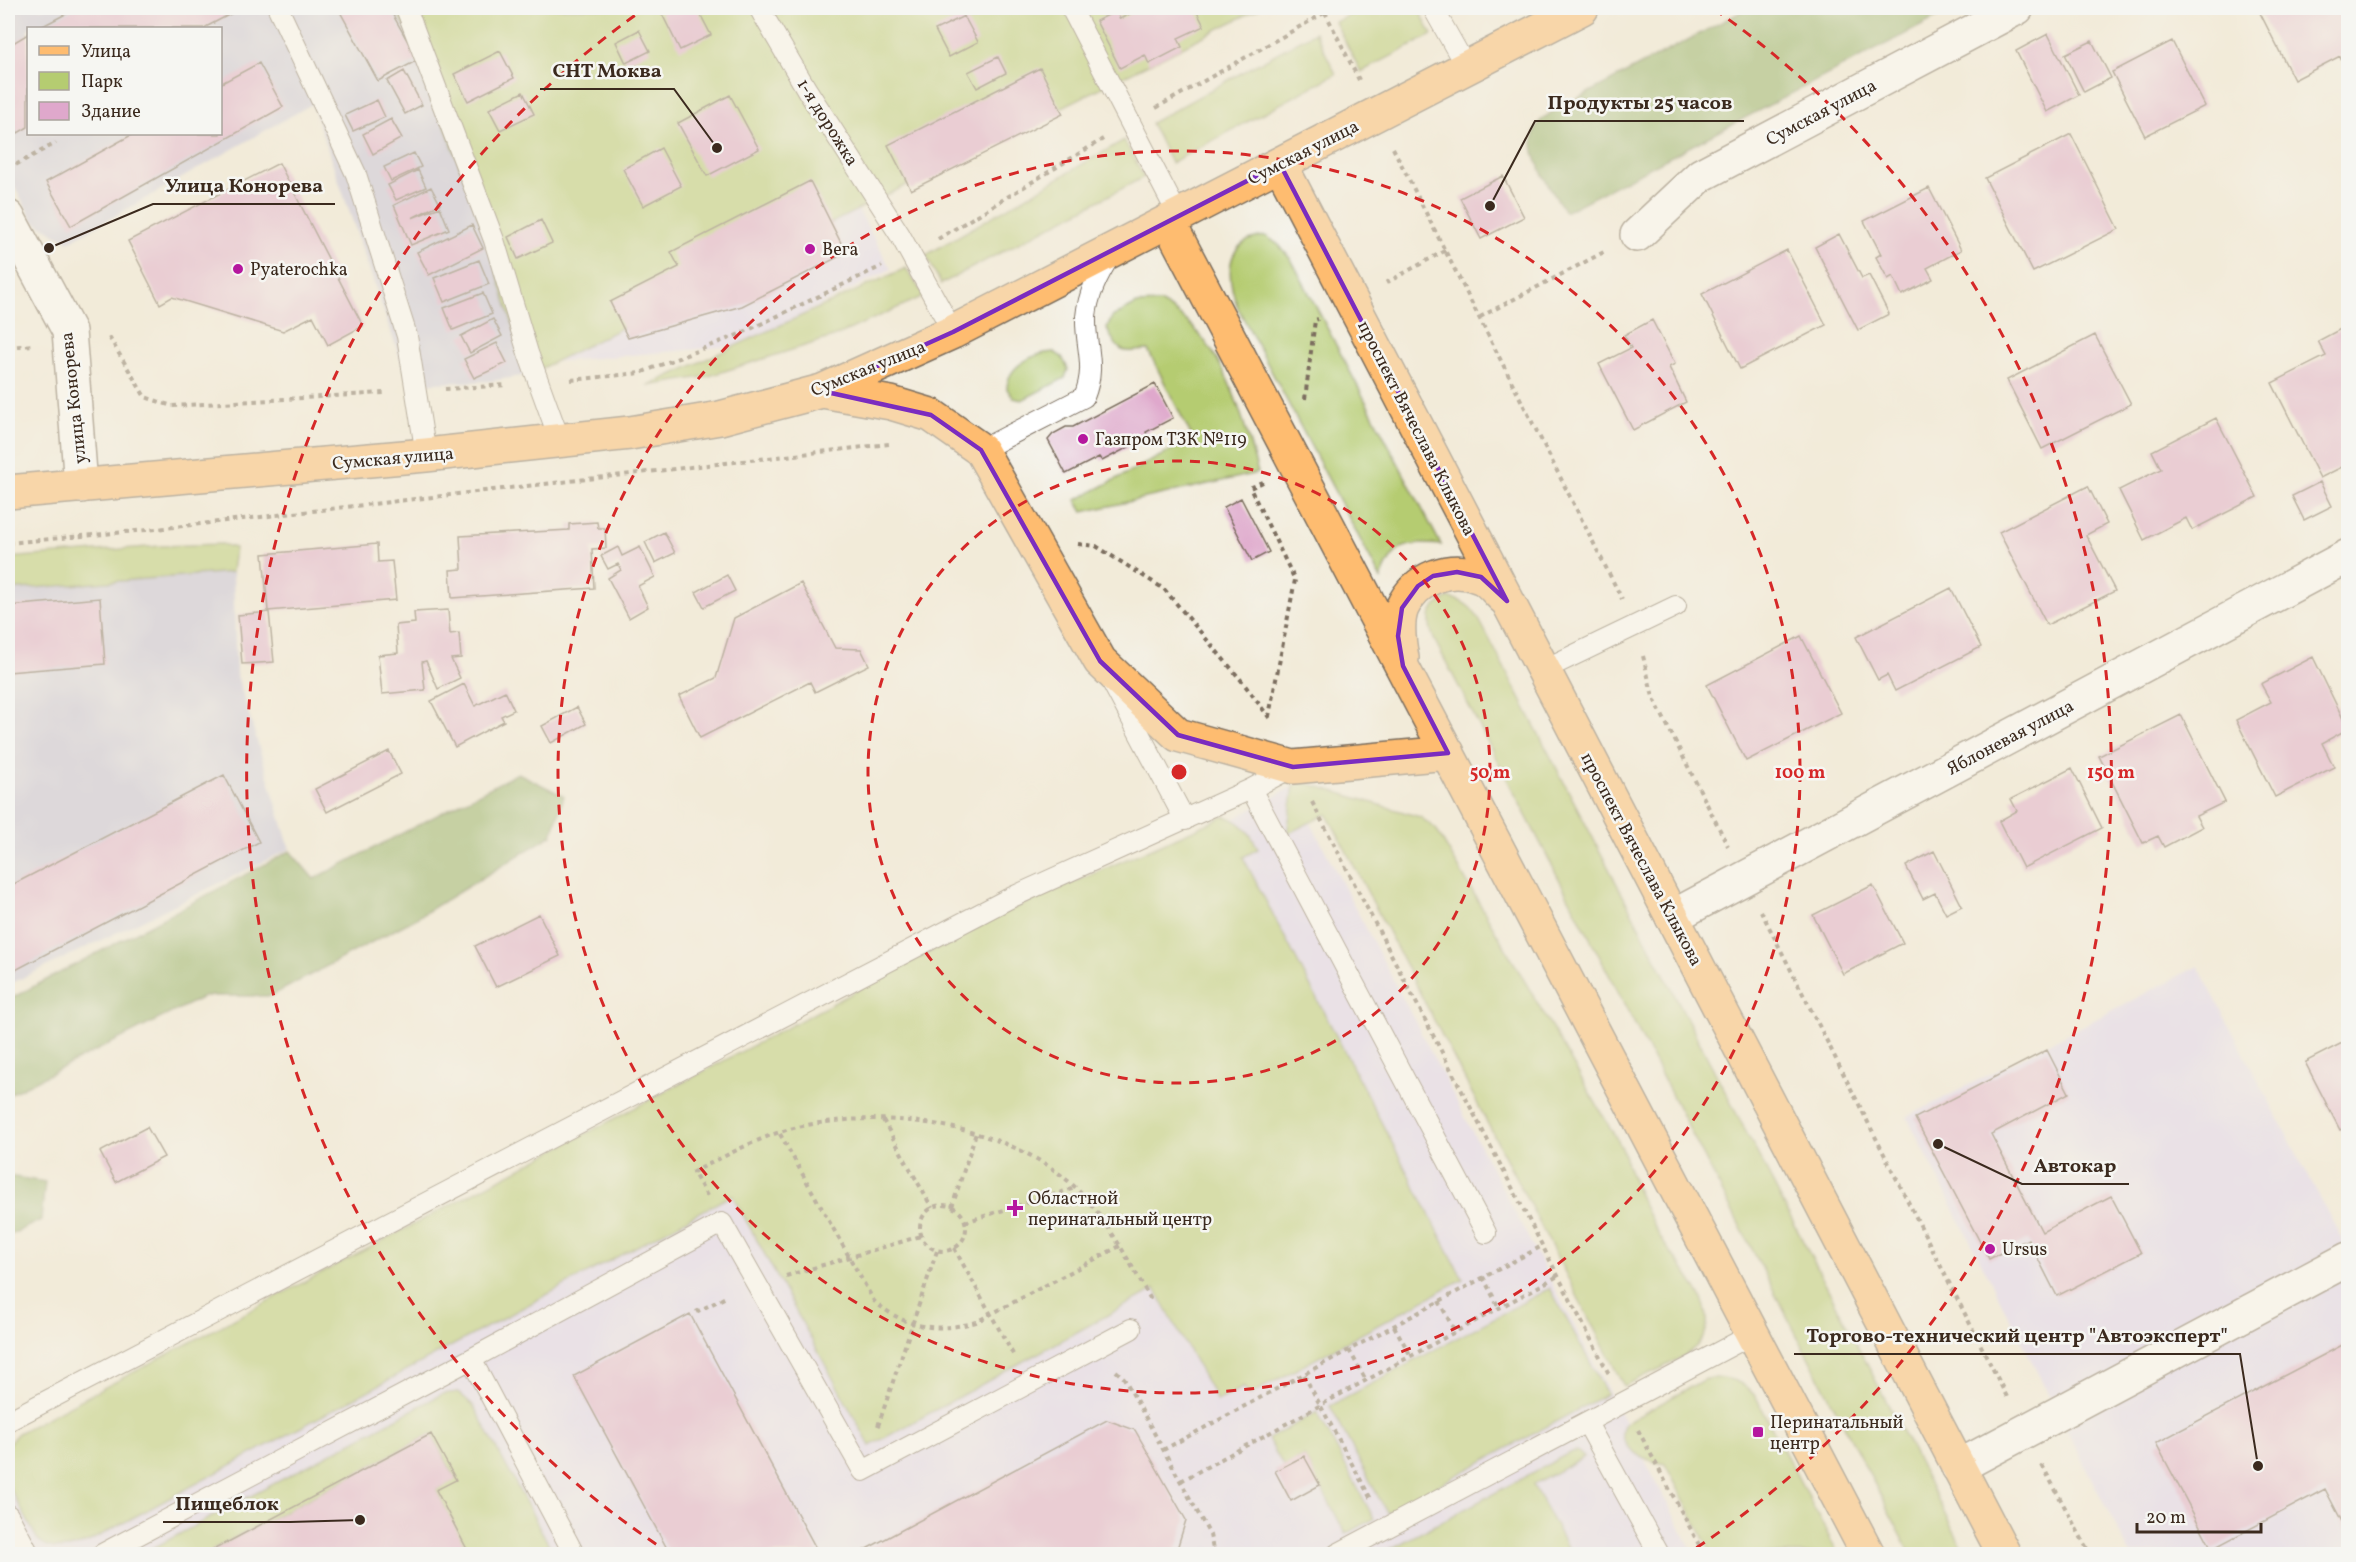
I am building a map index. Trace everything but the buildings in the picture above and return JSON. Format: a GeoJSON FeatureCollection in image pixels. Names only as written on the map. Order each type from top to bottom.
{"type":"FeatureCollection","features":[{"type":"Feature","properties":{"kind":"main road","name":"Сумская улица"},"geometry":{"type":"LineString","coordinates":[[8,492],[426,455],[630,433],[720,418],[822,391],[953,332],[1582,8]]}},
{"type":"Feature","properties":{"kind":"main road","name":"проспект Вячеслава Клыкова"},"geometry":{"type":"LineString","coordinates":[[1280,164],[2004,1554]]}},
{"type":"Feature","properties":{"kind":"main road"},"geometry":{"type":"LineString","coordinates":[[1173,218],[1448,753],[1868,1554]]}},
{"type":"Feature","properties":{"kind":"main road"},"geometry":{"type":"LineString","coordinates":[[822,391],[891,403],[931,415],[981,450],[1100,661],[1178,735],[1293,767],[1448,753]]}},
{"type":"Feature","properties":{"kind":"main road"},"geometry":{"type":"LineString","coordinates":[[1403,666],[1398,636],[1402,608],[1418,586],[1433,576],[1457,572],[1481,577],[1507,601]]}},
{"type":"Feature","properties":{"kind":"street","name":"Сумская улица"},"geometry":{"type":"LineString","coordinates":[[1637,235],[1701,175],[2017,8]]}},
{"type":"Feature","properties":{"kind":"street","name":"улица Конорева"},"geometry":{"type":"LineString","coordinates":[[8,217],[69,331],[81,486]]}},
{"type":"Feature","properties":{"kind":"street","name":"Яблоневая улица"},"geometry":{"type":"LineString","coordinates":[[1672,917],[2349,556]]}},
{"type":"Feature","properties":{"kind":"street"},"geometry":{"type":"LineString","coordinates":[[1958,1467],[2349,1259]]}},
{"type":"Feature","properties":{"kind":"lane"},"geometry":{"type":"LineString","coordinates":[[278,8],[356,174],[407,336],[418,391],[426,455]]}},
{"type":"Feature","properties":{"kind":"lane"},"geometry":{"type":"LineString","coordinates":[[406,8],[494,240],[539,383],[560,441]]}},
{"type":"Feature","properties":{"kind":"lane","name":"1-я дорожка"},"geometry":{"type":"LineString","coordinates":[[759,8],[807,90],[900,235],[953,332]]}},
{"type":"Feature","properties":{"kind":"lane"},"geometry":{"type":"LineString","coordinates":[[1071,8],[1173,218]]}},
{"type":"Feature","properties":{"kind":"lane"},"geometry":{"type":"LineString","coordinates":[[1433,8],[1466,67]]}},
{"type":"Feature","properties":{"kind":"lane"},"geometry":{"type":"LineString","coordinates":[[981,450],[1084,397],[1091,379],[1086,316],[1094,280],[1114,249]]}},
{"type":"Feature","properties":{"kind":"lane"},"geometry":{"type":"LineString","coordinates":[[1543,669],[1676,606]]}},
{"type":"Feature","properties":{"kind":"lane"},"geometry":{"type":"LineString","coordinates":[[1100,661],[1185,820]]}},
{"type":"Feature","properties":{"kind":"lane"},"geometry":{"type":"LineString","coordinates":[[8,1421],[1008,899],[1185,820],[1293,767]]}},
{"type":"Feature","properties":{"kind":"lane"},"geometry":{"type":"LineString","coordinates":[[1251,789],[1486,1233]]}},
{"type":"Feature","properties":{"kind":"lane"},"geometry":{"type":"LineString","coordinates":[[102,1554],[722,1223],[863,1471],[1131,1329]]}},
{"type":"Feature","properties":{"kind":"lane"},"geometry":{"type":"LineString","coordinates":[[1337,1554],[1753,1334]]}},
{"type":"Feature","properties":{"kind":"lane"},"geometry":{"type":"LineString","coordinates":[[471,1359],[574,1554]]}},
{"type":"Feature","properties":{"kind":"lane"},"geometry":{"type":"LineString","coordinates":[[1587,1423],[1659,1554]]}},
{"type":"Feature","properties":{"kind":"lane"},"geometry":{"type":"LineString","coordinates":[[8,1515],[29,1554]]}},
{"type":"Feature","properties":{"kind":"path"},"geometry":{"type":"LineString","coordinates":[[1324,12],[1636,626],[1653,697],[2024,1430],[2090,1554]]}},
{"type":"Feature","properties":{"kind":"path"},"geometry":{"type":"LineString","coordinates":[[8,169],[56,143]]}},
{"type":"Feature","properties":{"kind":"path"},"geometry":{"type":"LineString","coordinates":[[172,406],[539,383],[640,373],[740,334],[961,227]]}},
{"type":"Feature","properties":{"kind":"path"},"geometry":{"type":"LineString","coordinates":[[1480,317],[1637,235]]}},
{"type":"Feature","properties":{"kind":"path"},"geometry":{"type":"LineString","coordinates":[[8,347],[40,344]]}},
{"type":"Feature","properties":{"kind":"path"},"geometry":{"type":"LineString","coordinates":[[8,543],[157,529],[846,447],[895,445]]}},
{"type":"Feature","properties":{"kind":"path"},"geometry":{"type":"LineString","coordinates":[[1030,539],[1096,546],[1164,589],[1269,716],[1293,767],[1704,1554]]}},
{"type":"Feature","properties":{"kind":"path"},"geometry":{"type":"LineString","coordinates":[[722,1223],[693,1172],[736,1150],[797,1127],[856,1120],[915,1121],[976,1133],[1030,1155],[1076,1188],[1112,1231],[1150,1298]]}},
{"type":"Feature","properties":{"kind":"path"},"geometry":{"type":"LineString","coordinates":[[883,1120],[932,1208]]}},
{"type":"Feature","properties":{"kind":"path"},"geometry":{"type":"LineString","coordinates":[[952,1207],[976,1133]]}},
{"type":"Feature","properties":{"kind":"path"},"geometry":{"type":"LineString","coordinates":[[780,1134],[847,1258],[874,1301],[889,1314],[912,1326],[954,1328],[991,1315],[1120,1246]]}},
{"type":"Feature","properties":{"kind":"path"},"geometry":{"type":"LineString","coordinates":[[965,1222],[1076,1188]]}},
{"type":"Feature","properties":{"kind":"path"},"geometry":{"type":"LineString","coordinates":[[952,1207],[965,1222],[965,1235],[954,1248],[937,1251],[929,1247],[921,1236],[921,1222],[924,1215],[932,1208],[952,1207]]}},
{"type":"Feature","properties":{"kind":"path"},"geometry":{"type":"LineString","coordinates":[[696,1312],[757,1285],[921,1236]]}},
{"type":"Feature","properties":{"kind":"path"},"geometry":{"type":"LineString","coordinates":[[1163,1450],[1542,1246]]}},
{"type":"Feature","properties":{"kind":"path"},"geometry":{"type":"LineString","coordinates":[[954,1248],[1029,1382]]}},
{"type":"Feature","properties":{"kind":"path"},"geometry":{"type":"LineString","coordinates":[[863,1471],[937,1251]]}},
{"type":"Feature","properties":{"kind":"path"},"geometry":{"type":"LineString","coordinates":[[1181,1481],[1558,1276]]}},
{"type":"Feature","properties":{"kind":"path"},"geometry":{"type":"LineString","coordinates":[[1483,1277],[1499,1308]]}},
{"type":"Feature","properties":{"kind":"path"},"geometry":{"type":"LineString","coordinates":[[1439,1301],[1455,1332]]}},
{"type":"Feature","properties":{"kind":"path"},"geometry":{"type":"LineString","coordinates":[[1394,1326],[1411,1356]]}},
{"type":"Feature","properties":{"kind":"path"},"geometry":{"type":"LineString","coordinates":[[1349,1350],[1366,1380]]}},
{"type":"Feature","properties":{"kind":"path"},"geometry":{"type":"LineString","coordinates":[[1107,1369],[1114,1369],[1124,1378],[1210,1535],[1214,1554]]}},
{"type":"Feature","properties":{"kind":"path"},"geometry":{"type":"LineString","coordinates":[[1304,1375],[1387,1529]]}},
{"type":"Feature","properties":{"kind":"highlighted area"},"geometry":{"type":"Polygon","coordinates":[[[1280,164],[1507,601],[1481,577],[1457,572],[1433,576],[1418,586],[1402,608],[1398,636],[1403,666],[1448,753],[1293,767],[1178,735],[1100,661],[981,450],[931,415],[822,391],[953,332],[1280,164]]]}},
{"type":"Feature","properties":{"kind":"shaded area"},"geometry":{"type":"Polygon","coordinates":[[[8,8],[394,8],[417,48],[489,247],[528,375],[491,381],[409,384],[312,104],[69,242],[33,221],[8,174],[8,8]]]}},
{"type":"Feature","properties":{"kind":"shaded area"},"geometry":{"type":"Polygon","coordinates":[[[756,25],[891,269],[742,345],[553,362],[756,25]]]}},
{"type":"Feature","properties":{"kind":"shaded area"},"geometry":{"type":"Polygon","coordinates":[[[233,571],[236,672],[290,849],[8,985],[8,588],[233,571]]]}},
{"type":"Feature","properties":{"kind":"shaded area","name":"Областной перинатальный центр"},"geometry":{"type":"Polygon","coordinates":[[[1292,787],[1694,1554],[8,1554],[8,1485],[1292,787]]]}},
{"type":"Feature","properties":{"kind":"shaded area"},"geometry":{"type":"Polygon","coordinates":[[[2198,966],[2348,1251],[2348,1554],[2130,1554],[1907,1117],[2198,966]]]}},
{"type":"Feature","properties":{"kind":"green space"},"geometry":{"type":"Polygon","coordinates":[[[394,8],[1260,8],[528,375],[489,247],[417,48],[394,8]]]}},
{"type":"Feature","properties":{"kind":"green space"},"geometry":{"type":"Polygon","coordinates":[[[1363,8],[1418,8],[1432,35],[1361,72],[1335,22],[1363,8]]]}},
{"type":"Feature","properties":{"kind":"green space"},"geometry":{"type":"Polygon","coordinates":[[[1748,8],[1955,8],[1565,212],[1540,170],[1536,158],[1533,146],[1539,122],[1552,112],[1748,8]]]}},
{"type":"Feature","properties":{"kind":"green space"},"geometry":{"type":"Polygon","coordinates":[[[1315,32],[1336,74],[1171,163],[1151,123],[1315,32]]]}},
{"type":"Feature","properties":{"kind":"green space"},"geometry":{"type":"Polygon","coordinates":[[[1124,140],[1144,177],[941,284],[926,255],[1124,140]]]}},
{"type":"Feature","properties":{"kind":"green space"},"geometry":{"type":"Polygon","coordinates":[[[1266,236],[1279,245],[1292,261],[1441,545],[1419,544],[1402,548],[1391,558],[1381,579],[1238,308],[1231,284],[1231,262],[1235,252],[1242,244],[1266,236]]]}},
{"type":"Feature","properties":{"kind":"green space"},"geometry":{"type":"Polygon","coordinates":[[[906,268],[924,296],[833,337],[709,376],[647,386],[906,268]]]}},
{"type":"Feature","properties":{"kind":"green space"},"geometry":{"type":"Polygon","coordinates":[[[1161,303],[1182,317],[1200,335],[1214,355],[1236,401],[1258,473],[1083,512],[1076,500],[1193,439],[1148,350],[1122,350],[1115,344],[1107,329],[1112,317],[1137,304],[1161,303]]]}},
{"type":"Feature","properties":{"kind":"green space"},"geometry":{"type":"Polygon","coordinates":[[[1054,352],[1062,357],[1068,369],[1065,378],[1022,400],[1014,398],[1007,389],[1008,381],[1016,367],[1030,358],[1054,352]]]}},
{"type":"Feature","properties":{"kind":"green space"},"geometry":{"type":"Polygon","coordinates":[[[222,544],[235,548],[232,572],[8,590],[8,558],[161,546],[222,544]]]}},
{"type":"Feature","properties":{"kind":"green space"},"geometry":{"type":"Polygon","coordinates":[[[1449,598],[1461,601],[1469,607],[1482,625],[1966,1554],[1911,1554],[1434,639],[1430,625],[1431,614],[1437,605],[1449,598]]]}},
{"type":"Feature","properties":{"kind":"green space"},"geometry":{"type":"Polygon","coordinates":[[[518,773],[564,796],[552,835],[415,919],[271,996],[205,996],[8,1095],[8,1000],[290,851],[314,879],[518,773]]]}},
{"type":"Feature","properties":{"kind":"green space"},"geometry":{"type":"Polygon","coordinates":[[[1303,782],[1420,817],[1436,829],[1622,1148],[1638,1194],[1660,1237],[1703,1301],[1707,1315],[1706,1329],[1694,1349],[1664,1367],[1624,1386],[1327,814],[1287,834],[1294,786],[1303,782]]]}},
{"type":"Feature","properties":{"kind":"green space"},"geometry":{"type":"Polygon","coordinates":[[[1225,816],[1241,825],[1255,843],[1258,849],[1243,857],[1463,1279],[1249,1395],[1244,1387],[1217,1401],[1155,1289],[870,1446],[732,1195],[88,1542],[56,1548],[38,1540],[8,1485],[8,1444],[18,1433],[1004,913],[1225,816]]]}},
{"type":"Feature","properties":{"kind":"green space"},"geometry":{"type":"Polygon","coordinates":[[[8,1176],[45,1182],[41,1220],[8,1236],[8,1176]]]}},
{"type":"Feature","properties":{"kind":"green space"},"geometry":{"type":"Polygon","coordinates":[[[1550,1288],[1607,1394],[1387,1513],[1330,1406],[1550,1288]]]}},
{"type":"Feature","properties":{"kind":"green space"},"geometry":{"type":"Polygon","coordinates":[[[1716,1377],[1739,1382],[1756,1397],[1838,1554],[1712,1554],[1665,1464],[1649,1460],[1628,1446],[1622,1432],[1624,1424],[1703,1380],[1716,1377]]]}},
{"type":"Feature","properties":{"kind":"green space"},"geometry":{"type":"Polygon","coordinates":[[[458,1392],[473,1405],[554,1554],[466,1554],[468,1553],[436,1490],[456,1479],[431,1434],[212,1550],[213,1554],[142,1554],[442,1394],[458,1392]]]}},
{"type":"Feature","properties":{"kind":"green space"},"geometry":{"type":"Polygon","coordinates":[[[1317,1412],[1374,1519],[1346,1534],[1304,1456],[1284,1467],[1268,1439],[1317,1412]]]}},
{"type":"Feature","properties":{"kind":"green space"},"geometry":{"type":"Polygon","coordinates":[[[1577,1451],[1584,1457],[1533,1485],[1571,1554],[1381,1554],[1571,1452],[1577,1451]]]}},
{"type":"Feature","properties":{"kind":"place","name":"СНТ Моква"},"geometry":{"type":"Point","coordinates":[717,148]}},
{"type":"Feature","properties":{"kind":"place","name":"Продукты 25 часов"},"geometry":{"type":"Point","coordinates":[1490,206]}},
{"type":"Feature","properties":{"kind":"place","name":"Улица Конорева"},"geometry":{"type":"Point","coordinates":[49,248]}},
{"type":"Feature","properties":{"kind":"place","name":"Вега"},"geometry":{"type":"Point","coordinates":[810,249]}},
{"type":"Feature","properties":{"kind":"place","name":"Pyaterochka"},"geometry":{"type":"Point","coordinates":[238,269]}},
{"type":"Feature","properties":{"kind":"place","name":"Газпром ТЗК №119"},"geometry":{"type":"Point","coordinates":[1083,439]}},
{"type":"Feature","properties":{"kind":"place","name":"Автокар"},"geometry":{"type":"Point","coordinates":[1938,1144]}},
{"type":"Feature","properties":{"kind":"place","name":"Областной перинатальный центр"},"geometry":{"type":"Point","coordinates":[1015,1208]}},
{"type":"Feature","properties":{"kind":"place","name":"Ursus"},"geometry":{"type":"Point","coordinates":[1990,1249]}},
{"type":"Feature","properties":{"kind":"place","name":"Перинатальный центр"},"geometry":{"type":"Point","coordinates":[1758,1432]}},
{"type":"Feature","properties":{"kind":"place","name":"Торгово-технический центр \"Автоэксперт\""},"geometry":{"type":"Point","coordinates":[2258,1466]}},
{"type":"Feature","properties":{"kind":"place","name":"Пищеблок"},"geometry":{"type":"Point","coordinates":[360,1520]}}]}
